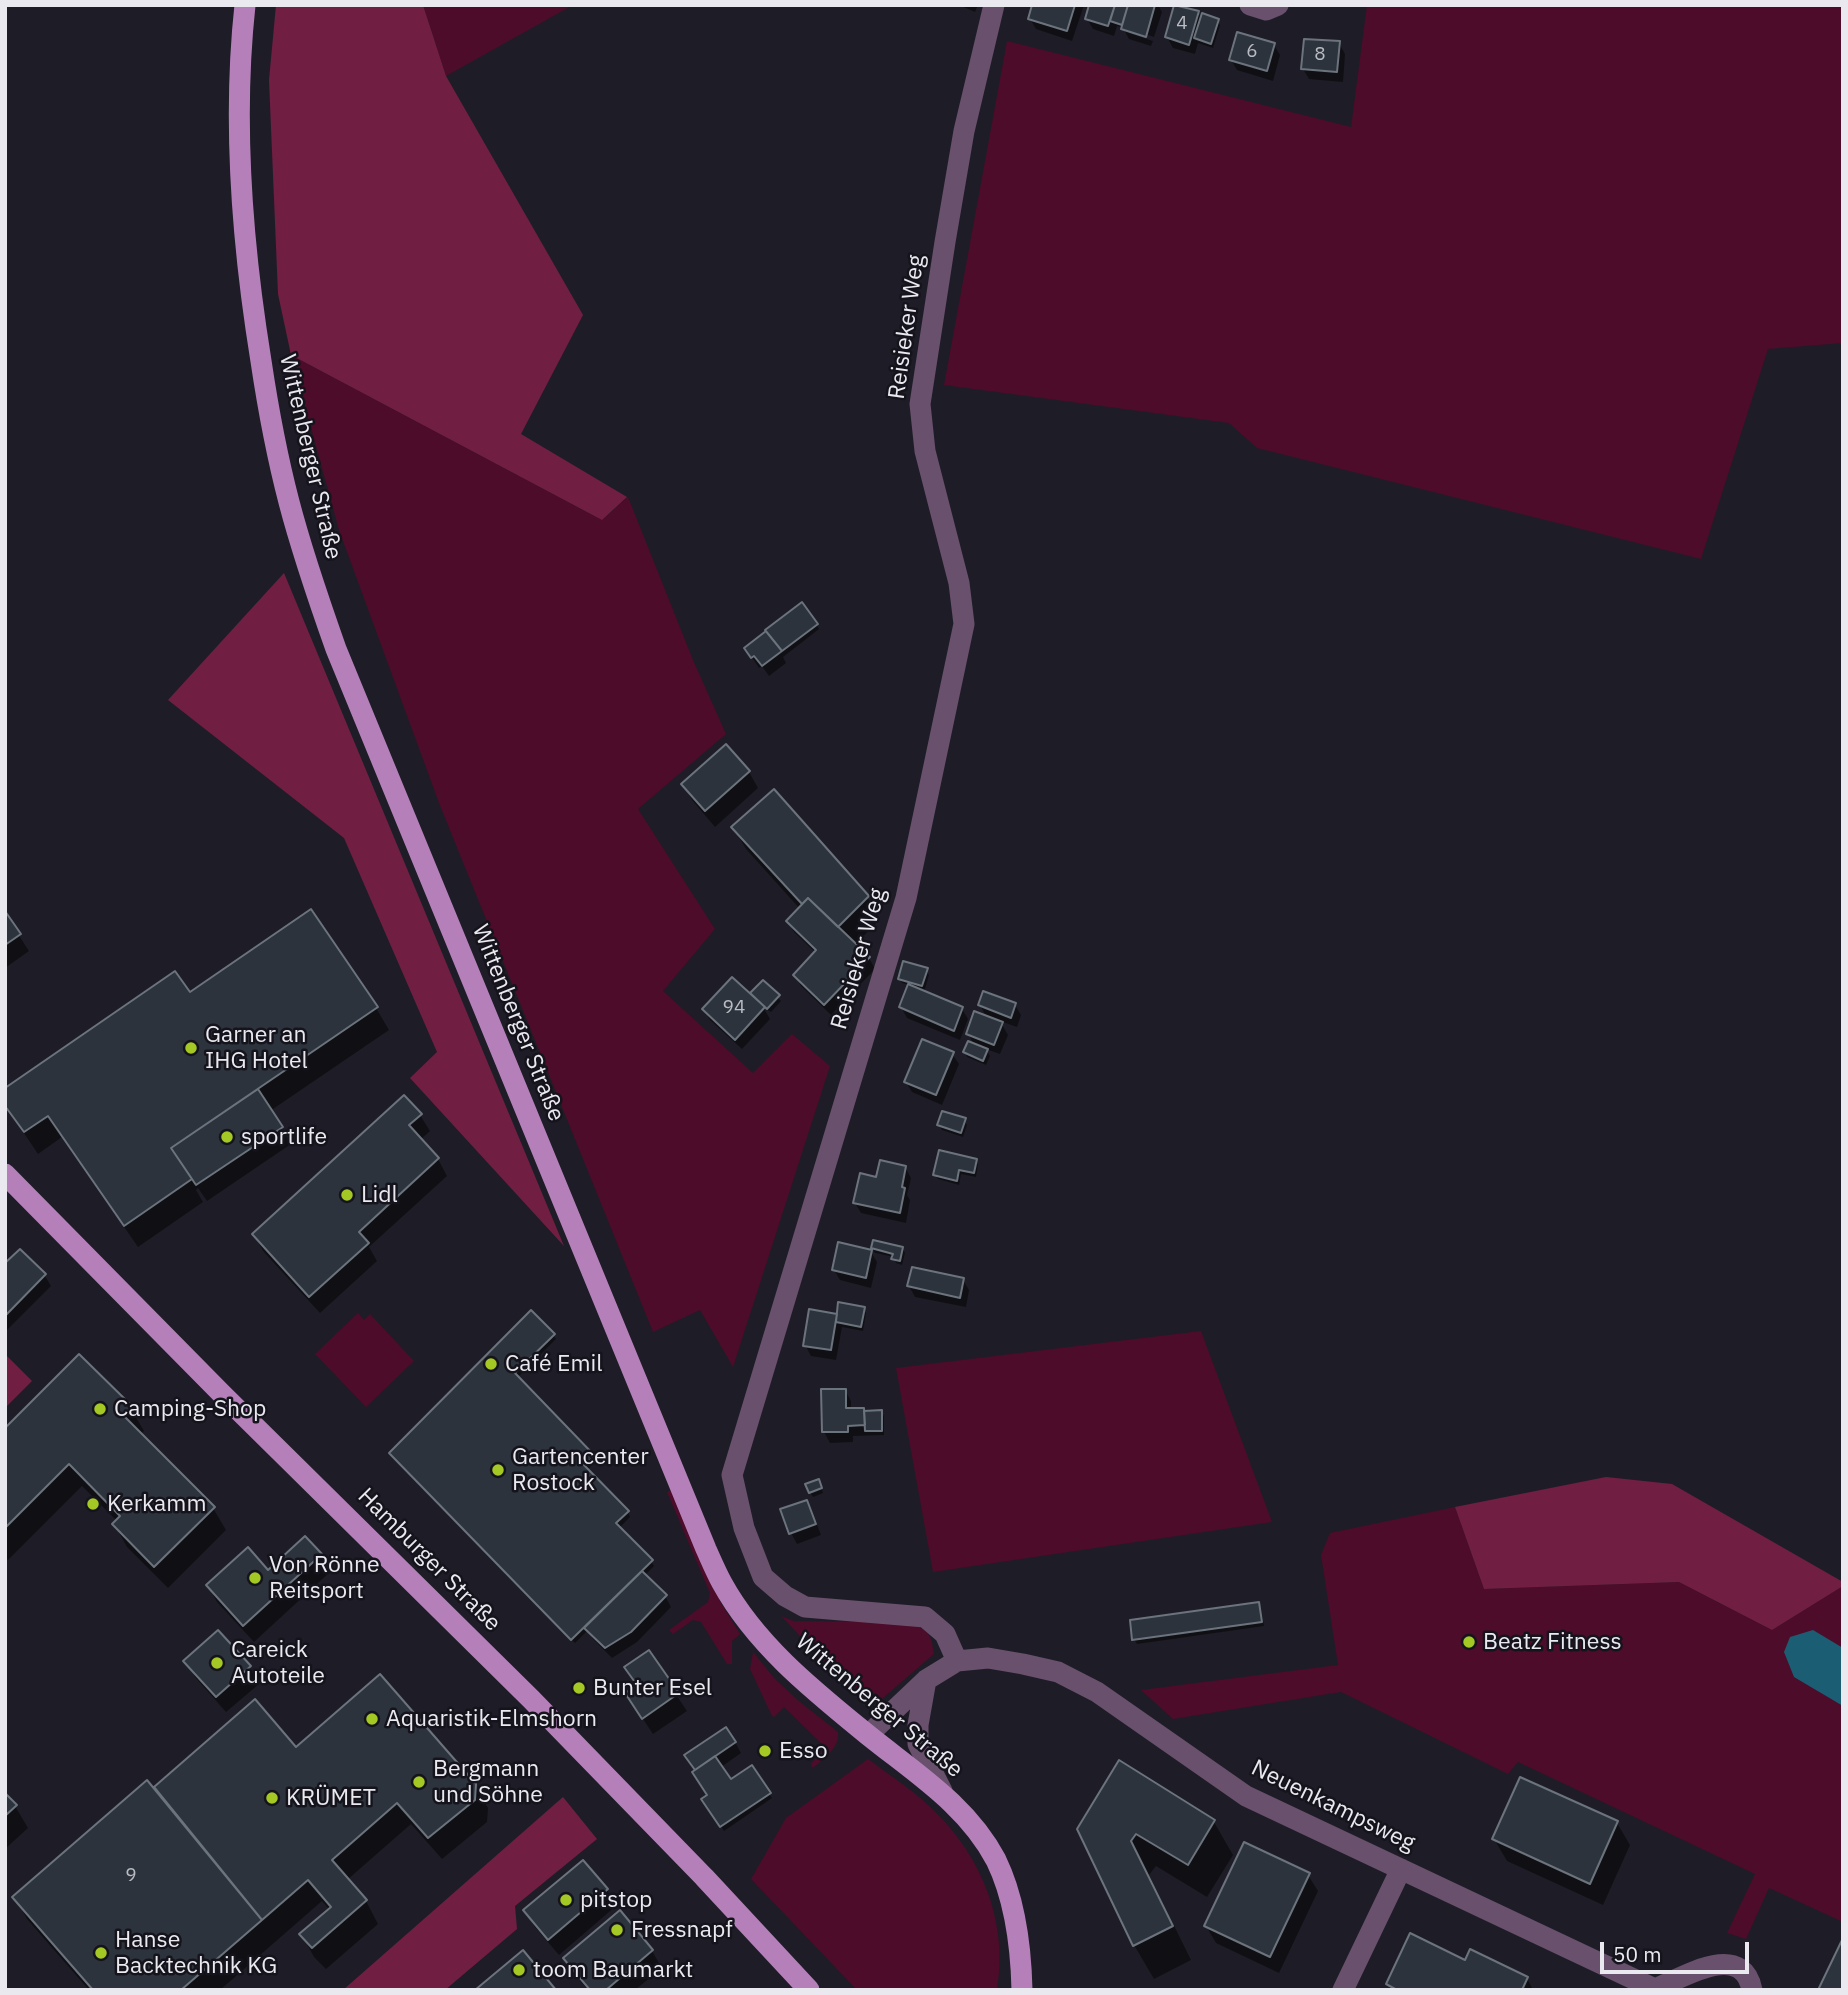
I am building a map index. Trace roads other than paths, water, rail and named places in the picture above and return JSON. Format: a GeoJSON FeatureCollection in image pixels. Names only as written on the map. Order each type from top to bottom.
{"type":"FeatureCollection","features":[{"type":"Feature","properties":{"kind":"main road","name":"Wittenberger Straße"},"geometry":{"type":"LineString","coordinates":[[245,5],[240,122],[242,207],[252,306],[269,409],[289,502],[311,579],[336,649],[722,1583],[741,1613],[766,1644],[799,1677],[868,1735],[942,1791],[973,1824],[996,1861],[1011,1901],[1021,1963],[1022,1990]]}},
{"type":"Feature","properties":{"kind":"main road","name":"Hamburger Straße"},"geometry":{"type":"LineString","coordinates":[[5,1174],[541,1709],[705,1877],[809,1990]]}},
{"type":"Feature","properties":{"kind":"main road","name":"Wittenberger Straße"},"geometry":{"type":"LineString","coordinates":[[1012,1990],[1017,1939]]}},
{"type":"Feature","properties":{"kind":"street","name":"Reisieker Weg"},"geometry":{"type":"LineString","coordinates":[[957,1661],[945,1634],[925,1617],[805,1607],[785,1596],[763,1577],[744,1528],[732,1475],[906,898],[964,624],[959,583],[925,451],[920,404],[964,131],[994,5]]}},
{"type":"Feature","properties":{"kind":"street"},"geometry":{"type":"LineString","coordinates":[[1250,5],[1266,10],[1278,5]]}},
{"type":"Feature","properties":{"kind":"street","name":"Neuenkampsweg"},"geometry":{"type":"LineString","coordinates":[[957,1661],[988,1658],[1058,1672],[1097,1692],[1246,1796],[1645,1987],[1718,1964],[1735,1965],[1750,1977],[1752,1990]]}},
{"type":"Feature","properties":{"kind":"street"},"geometry":{"type":"LineString","coordinates":[[868,1735],[926,1680],[957,1661]]}},
{"type":"Feature","properties":{"kind":"street"},"geometry":{"type":"LineString","coordinates":[[926,1680],[918,1725],[918,1744],[942,1791]]}},
{"type":"Feature","properties":{"kind":"street"},"geometry":{"type":"LineString","coordinates":[[1343,1990],[1401,1868]]}},
{"type":"Feature","properties":{"kind":"water"},"geometry":{"type":"Polygon","coordinates":[[[1813,1630],[1843,1648],[1843,1706],[1794,1677],[1784,1652],[1790,1637],[1813,1630]]]}},
{"type":"Feature","properties":{"kind":"place","name":"Garner an IHG Hotel"},"geometry":{"type":"Point","coordinates":[191,1048]}},
{"type":"Feature","properties":{"kind":"place","name":"sportlife"},"geometry":{"type":"Point","coordinates":[227,1137]}},
{"type":"Feature","properties":{"kind":"place","name":"Lidl"},"geometry":{"type":"Point","coordinates":[347,1195]}},
{"type":"Feature","properties":{"kind":"place","name":"Café Emil"},"geometry":{"type":"Point","coordinates":[491,1364]}},
{"type":"Feature","properties":{"kind":"place","name":"Camping-Shop"},"geometry":{"type":"Point","coordinates":[100,1409]}},
{"type":"Feature","properties":{"kind":"place","name":"Gartencenter Rostock"},"geometry":{"type":"Point","coordinates":[498,1470]}},
{"type":"Feature","properties":{"kind":"place","name":"Kerkamm"},"geometry":{"type":"Point","coordinates":[93,1504]}},
{"type":"Feature","properties":{"kind":"place","name":"Von Rönne Reitsport"},"geometry":{"type":"Point","coordinates":[255,1578]}},
{"type":"Feature","properties":{"kind":"place","name":"Beatz Fitness"},"geometry":{"type":"Point","coordinates":[1469,1642]}},
{"type":"Feature","properties":{"kind":"place","name":"Careick Autoteile"},"geometry":{"type":"Point","coordinates":[217,1663]}},
{"type":"Feature","properties":{"kind":"place","name":"Bunter Esel"},"geometry":{"type":"Point","coordinates":[579,1688]}},
{"type":"Feature","properties":{"kind":"place","name":"Aquaristik-Elmshorn"},"geometry":{"type":"Point","coordinates":[372,1719]}},
{"type":"Feature","properties":{"kind":"place","name":"Esso"},"geometry":{"type":"Point","coordinates":[765,1751]}},
{"type":"Feature","properties":{"kind":"place","name":"Bergmann und Söhne"},"geometry":{"type":"Point","coordinates":[419,1782]}},
{"type":"Feature","properties":{"kind":"place","name":"KRÜMET"},"geometry":{"type":"Point","coordinates":[272,1798]}},
{"type":"Feature","properties":{"kind":"place","name":"pitstop"},"geometry":{"type":"Point","coordinates":[566,1900]}},
{"type":"Feature","properties":{"kind":"place","name":"Fressnapf"},"geometry":{"type":"Point","coordinates":[617,1930]}},
{"type":"Feature","properties":{"kind":"place","name":"Hanse Backtechnik KG"},"geometry":{"type":"Point","coordinates":[101,1953]}},
{"type":"Feature","properties":{"kind":"place","name":"toom Baumarkt"},"geometry":{"type":"Point","coordinates":[519,1970]}}]}
